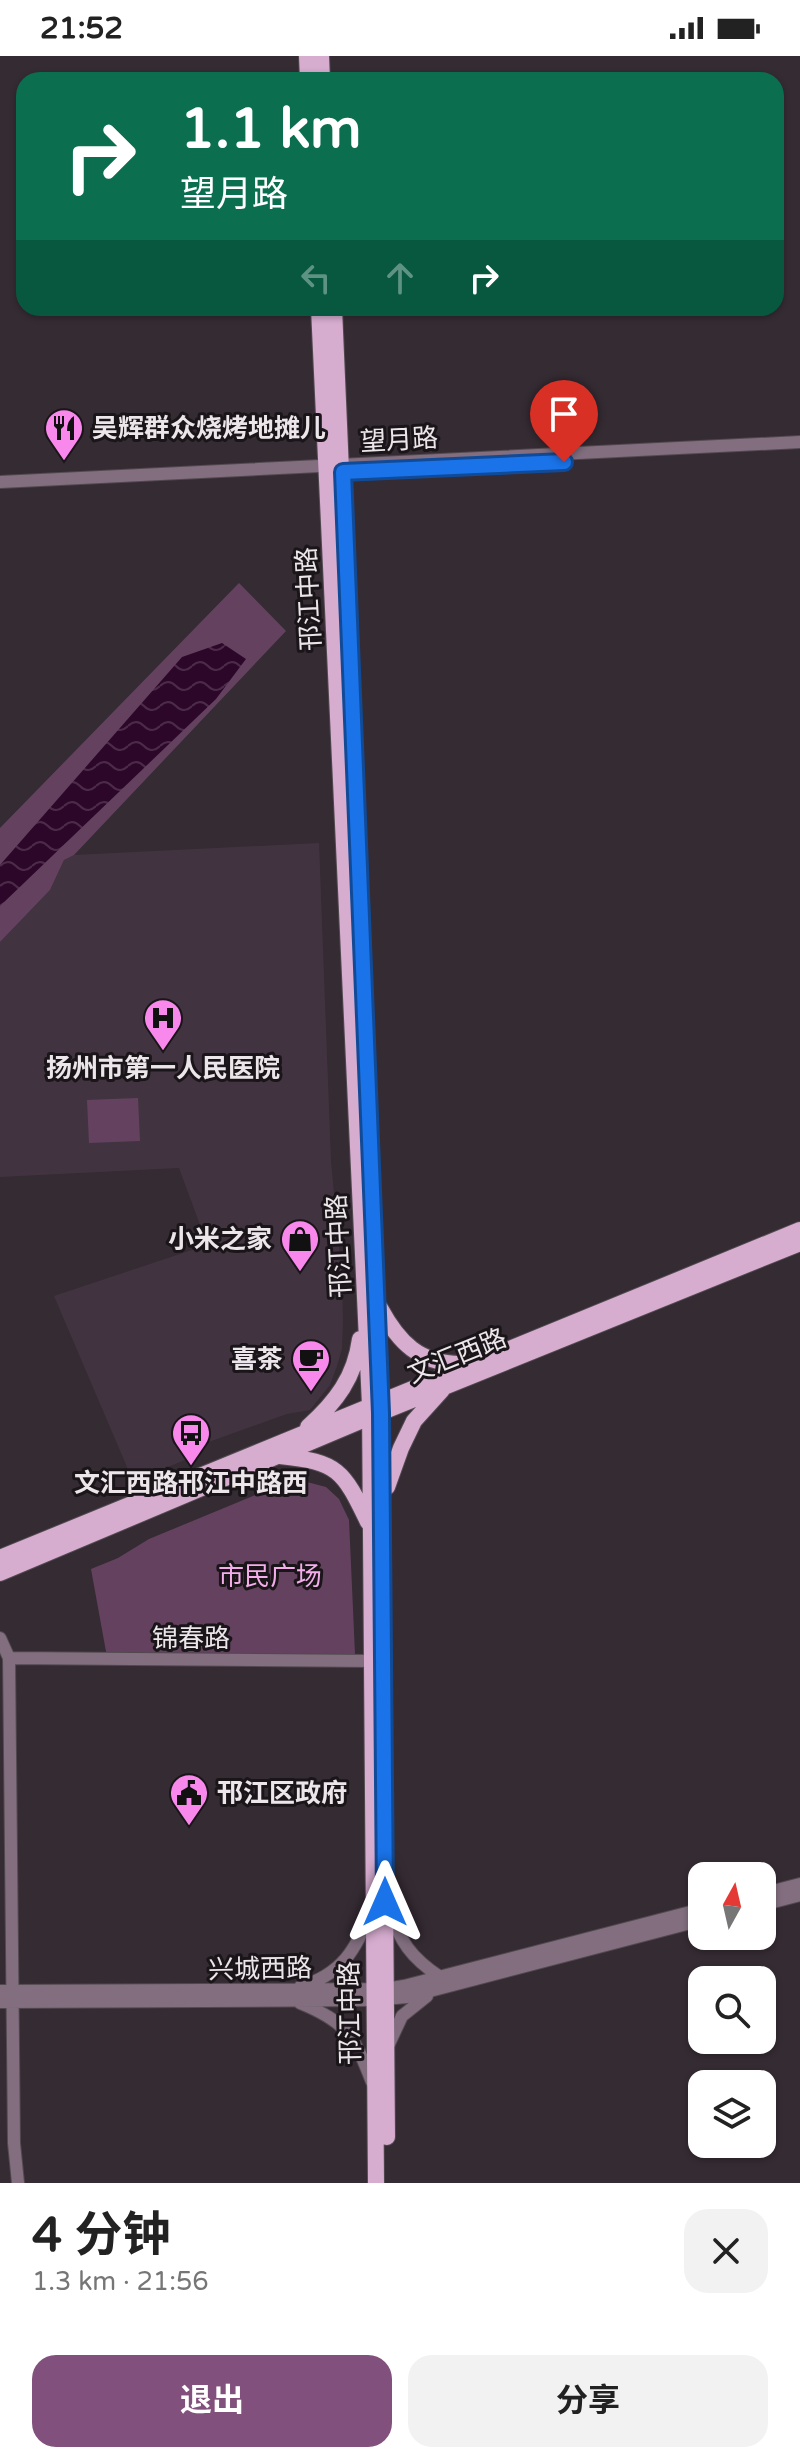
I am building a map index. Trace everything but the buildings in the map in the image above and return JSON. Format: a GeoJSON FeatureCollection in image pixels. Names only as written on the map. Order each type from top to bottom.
{"type":"FeatureCollection","features":[{"type":"Feature","properties":{"kind":"main road","name":"邗江中路"},"geometry":{"type":"LineString","coordinates":[[320,316],[335,469]]}},
{"type":"Feature","properties":{"kind":"main road","name":"邗江中路"},"geometry":{"type":"LineString","coordinates":[[334,316],[335,469],[371,1304],[383,1500],[379,1903]]}},
{"type":"Feature","properties":{"kind":"main road","name":"文汇西路"},"geometry":{"type":"LineString","coordinates":[[0,1573],[278,1456],[470,1364],[800,1230]]}},
{"type":"Feature","properties":{"kind":"main road","name":"文汇西路"},"geometry":{"type":"LineString","coordinates":[[0,1558],[301,1434],[444,1387],[800,1243]]}},
{"type":"Feature","properties":{"kind":"main road"},"geometry":{"type":"LineString","coordinates":[[371,1304],[414,1351],[438,1363],[470,1364]]}},
{"type":"Feature","properties":{"kind":"main road"},"geometry":{"type":"LineString","coordinates":[[301,1434],[329,1407],[347,1383],[358,1356],[371,1304]]}},
{"type":"Feature","properties":{"kind":"main road"},"geometry":{"type":"LineString","coordinates":[[383,1500],[414,1421],[444,1387]]}},
{"type":"Feature","properties":{"kind":"main road","name":"邗江中路"},"geometry":{"type":"LineString","coordinates":[[376,1409],[371,1527],[380,1994],[375,2090],[376,2183]]}},
{"type":"Feature","properties":{"kind":"main road"},"geometry":{"type":"LineString","coordinates":[[278,1456],[314,1459],[336,1468],[353,1490],[371,1527]]}},
{"type":"Feature","properties":{"kind":"main road","name":"邗江中路"},"geometry":{"type":"LineString","coordinates":[[380,1994],[387,2049],[387,2183]]}},
{"type":"Feature","properties":{"kind":"street","name":"望月路"},"geometry":{"type":"LineString","coordinates":[[0,490],[800,442]]}},
{"type":"Feature","properties":{"kind":"street","name":"望月路"},"geometry":{"type":"LineString","coordinates":[[0,482],[800,450]]}},
{"type":"Feature","properties":{"kind":"street"},"geometry":{"type":"LineString","coordinates":[[0,1638],[9,1658],[7,1996],[18,2183]]}},
{"type":"Feature","properties":{"kind":"street","name":"锦春路"},"geometry":{"type":"LineString","coordinates":[[9,1658],[373,1661]]}},
{"type":"Feature","properties":{"kind":"street"},"geometry":{"type":"LineString","coordinates":[[776,1890],[800,1884]]}},
{"type":"Feature","properties":{"kind":"street"},"geometry":{"type":"LineString","coordinates":[[776,1901],[800,1895]]}},
{"type":"Feature","properties":{"kind":"street"},"geometry":{"type":"LineString","coordinates":[[379,1903],[404,1946],[440,1983],[402,2016],[387,2049]]}},
{"type":"Feature","properties":{"kind":"street"},"geometry":{"type":"LineString","coordinates":[[290,1995],[319,1981],[341,1965],[359,1942],[379,1903]]}},
{"type":"Feature","properties":{"kind":"street","name":"兴城西路"},"geometry":{"type":"LineString","coordinates":[[7,1996],[380,1994],[407,1997],[440,1983],[688,1913]]}},
{"type":"Feature","properties":{"kind":"street","name":"兴城西路"},"geometry":{"type":"LineString","coordinates":[[440,1983],[688,1923]]}},
{"type":"Feature","properties":{"kind":"street"},"geometry":{"type":"LineString","coordinates":[[290,1995],[327,2014],[348,2030],[375,2090]]}},
{"type":"Feature","properties":{"kind":"shaded area","name":"扬州市第一人民医院"},"geometry":{"type":"Polygon","coordinates":[[[319,843],[331,1161],[342,1278],[342,1349],[330,1385],[310,1410],[287,1414],[203,1444],[195,1456],[133,1481],[54,1296],[204,1246],[203,1233],[179,1168],[0,1177],[0,942],[50,890],[64,860],[74,855],[319,843]]]}},
{"type":"Feature","properties":{"kind":"green space"},"geometry":{"type":"Polygon","coordinates":[[[239,583],[286,631],[74,855],[64,860],[50,890],[0,942],[0,828],[239,583]]]}},
{"type":"Feature","properties":{"kind":"green space"},"geometry":{"type":"Polygon","coordinates":[[[138,1098],[140,1141],[89,1143],[87,1100],[138,1098]]]}},
{"type":"Feature","properties":{"kind":"green space","name":"市民广场"},"geometry":{"type":"Polygon","coordinates":[[[287,1482],[307,1482],[326,1487],[339,1499],[349,1520],[355,1654],[107,1657],[91,1569],[118,1558],[149,1539],[287,1482]]]}},
{"type":"Feature","properties":{"kind":"water"},"geometry":{"type":"Polygon","coordinates":[[[222,643],[246,659],[216,699],[0,906],[0,865],[182,657],[222,643]]]}},
{"type":"Feature","properties":{"kind":"place","name":"吴辉群众烧烤地摊儿"},"geometry":{"type":"Point","coordinates":[64,462]}},
{"type":"Feature","properties":{"kind":"place","name":"扬州市第一人民医院"},"geometry":{"type":"Point","coordinates":[163,1052]}},
{"type":"Feature","properties":{"kind":"place","name":"小米之家"},"geometry":{"type":"Point","coordinates":[300,1273]}},
{"type":"Feature","properties":{"kind":"place","name":"喜茶"},"geometry":{"type":"Point","coordinates":[311,1393]}},
{"type":"Feature","properties":{"kind":"place","name":"文汇西路邗江中路西"},"geometry":{"type":"Point","coordinates":[191,1467]}},
{"type":"Feature","properties":{"kind":"place","name":"邗江区政府"},"geometry":{"type":"Point","coordinates":[189,1827]}},
{"type":"Feature","properties":{"kind":"route"},"geometry":{"type":"LineString","coordinates":[[385,1902],[381,1413],[343,472],[564,462]]}}]}
